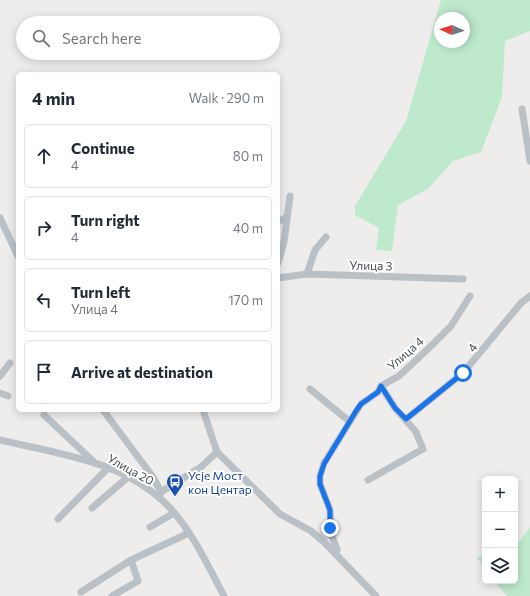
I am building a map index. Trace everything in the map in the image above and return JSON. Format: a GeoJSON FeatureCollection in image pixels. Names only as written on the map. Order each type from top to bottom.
{"type":"FeatureCollection","features":[{"type":"Feature","properties":{"kind":"street"},"geometry":{"type":"LineString","coordinates":[[522,109],[530,160]]}},
{"type":"Feature","properties":{"kind":"street"},"geometry":{"type":"LineString","coordinates":[[280,253],[290,196]]}},
{"type":"Feature","properties":{"kind":"street"},"geometry":{"type":"LineString","coordinates":[[0,218],[16,252]]}},
{"type":"Feature","properties":{"kind":"street"},"geometry":{"type":"LineString","coordinates":[[280,221],[287,218]]}},
{"type":"Feature","properties":{"kind":"street"},"geometry":{"type":"LineString","coordinates":[[307,274],[315,250],[326,237]]}},
{"type":"Feature","properties":{"kind":"street","name":"Улица 3"},"geometry":{"type":"LineString","coordinates":[[280,278],[307,274],[463,279]]}},
{"type":"Feature","properties":{"kind":"street","name":"Улица 4"},"geometry":{"type":"LineString","coordinates":[[336,554],[337,549],[332,536],[330,510],[320,484],[320,476],[324,464],[361,404],[378,392],[381,386],[399,376],[429,348],[451,326],[470,296]]}},
{"type":"Feature","properties":{"kind":"street","name":"4"},"geometry":{"type":"LineString","coordinates":[[406,419],[463,373],[521,303],[530,296]]}},
{"type":"Feature","properties":{"kind":"street"},"geometry":{"type":"LineString","coordinates":[[0,376],[10,363]]}},
{"type":"Feature","properties":{"kind":"street"},"geometry":{"type":"LineString","coordinates":[[368,480],[423,449],[416,432],[395,408],[381,386]]}},
{"type":"Feature","properties":{"kind":"street"},"geometry":{"type":"LineString","coordinates":[[310,389],[349,422]]}},
{"type":"Feature","properties":{"kind":"street"},"geometry":{"type":"LineString","coordinates":[[0,393],[8,396]]}},
{"type":"Feature","properties":{"kind":"street"},"geometry":{"type":"LineString","coordinates":[[104,412],[153,477],[160,495],[208,461],[217,452]]}},
{"type":"Feature","properties":{"kind":"street"},"geometry":{"type":"LineString","coordinates":[[200,412],[206,422]]}},
{"type":"Feature","properties":{"kind":"street"},"geometry":{"type":"LineString","coordinates":[[204,412],[217,452],[280,514],[311,531],[336,554],[376,596]]}},
{"type":"Feature","properties":{"kind":"street"},"geometry":{"type":"LineString","coordinates":[[44,415],[93,462]]}},
{"type":"Feature","properties":{"kind":"street","name":"Улица 20"},"geometry":{"type":"LineString","coordinates":[[0,440],[109,467],[160,495],[189,533],[211,569],[224,596]]}},
{"type":"Feature","properties":{"kind":"street"},"geometry":{"type":"LineString","coordinates":[[58,519],[109,467]]}},
{"type":"Feature","properties":{"kind":"street"},"geometry":{"type":"LineString","coordinates":[[92,508],[128,477]]}},
{"type":"Feature","properties":{"kind":"street"},"geometry":{"type":"LineString","coordinates":[[150,527],[174,513]]}},
{"type":"Feature","properties":{"kind":"street"},"geometry":{"type":"LineString","coordinates":[[81,592],[131,560],[189,533]]}},
{"type":"Feature","properties":{"kind":"street"},"geometry":{"type":"LineString","coordinates":[[112,596],[138,581],[131,560]]}},
{"type":"Feature","properties":{"kind":"green space"},"geometry":{"type":"Polygon","coordinates":[[[441,0],[530,0],[530,31],[505,41],[502,97],[481,152],[453,161],[428,189],[398,205],[392,251],[376,250],[379,228],[355,215],[355,206],[406,121],[434,24],[434,48],[470,48],[470,12],[438,12],[441,0]]]}},
{"type":"Feature","properties":{"kind":"green space"},"geometry":{"type":"Polygon","coordinates":[[[530,527],[530,596],[507,596],[497,584],[518,584],[518,541],[520,541],[530,527]]]}},
{"type":"Feature","properties":{"kind":"green space"},"geometry":{"type":"Polygon","coordinates":[[[482,556],[482,565],[477,558],[482,556]]]}},
{"type":"Feature","properties":{"kind":"place","name":"Усје Мост кон Центар"},"geometry":{"type":"Point","coordinates":[175,497]}},
{"type":"Feature","properties":{"kind":"route"},"geometry":{"type":"LineString","coordinates":[[330,528],[330,510],[323,496],[320,476],[324,464],[361,404],[378,392],[381,386],[395,408],[406,419],[463,373]]}}]}
